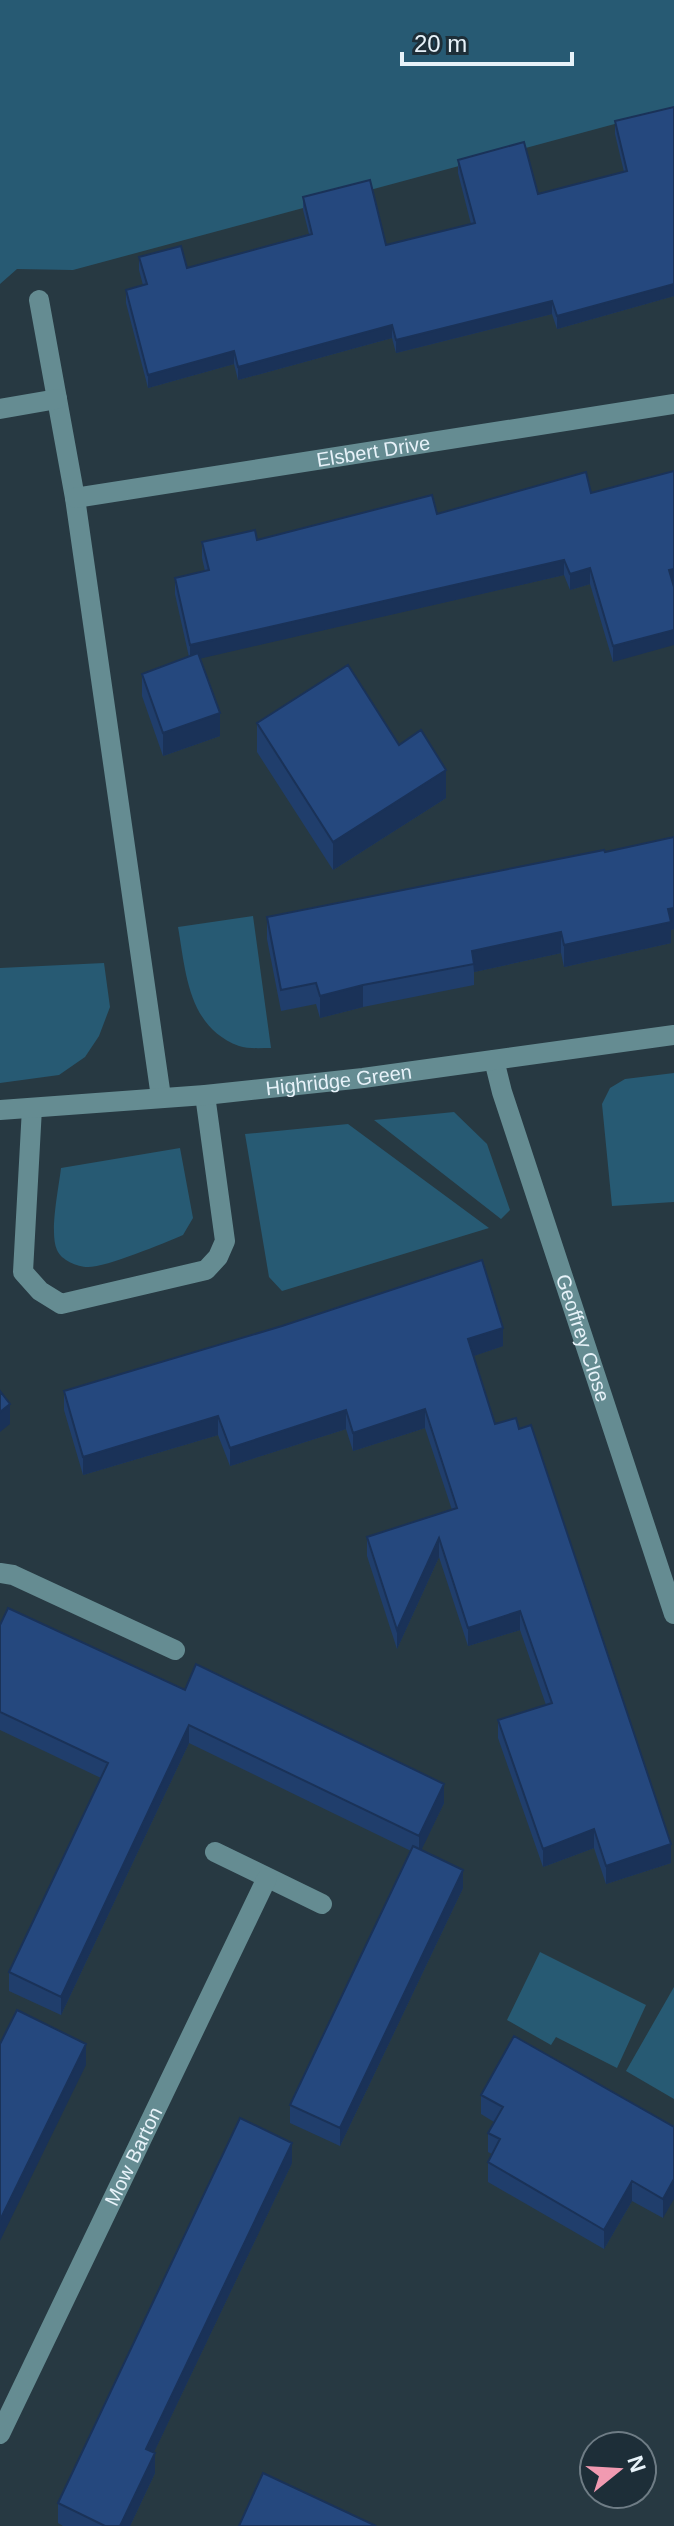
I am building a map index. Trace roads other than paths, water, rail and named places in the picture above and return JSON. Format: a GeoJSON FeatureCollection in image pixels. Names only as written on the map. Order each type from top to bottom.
{"type":"FeatureCollection","features":[{"type":"Feature","properties":{"kind":"street"},"geometry":{"type":"LineString","coordinates":[[39,300],[75,498],[161,1097]]}},
{"type":"Feature","properties":{"kind":"street"},"geometry":{"type":"LineString","coordinates":[[0,409],[57,399]]}},
{"type":"Feature","properties":{"kind":"street","name":"Elsbert Drive"},"geometry":{"type":"LineString","coordinates":[[75,498],[674,404]]}},
{"type":"Feature","properties":{"kind":"street","name":"Highridge Green"},"geometry":{"type":"LineString","coordinates":[[0,1110],[205,1095],[674,1035]]}},
{"type":"Feature","properties":{"kind":"street","name":"Geoffrey Close"},"geometry":{"type":"LineString","coordinates":[[494,1060],[674,1614]]}},
{"type":"Feature","properties":{"kind":"street"},"geometry":{"type":"LineString","coordinates":[[32,1108],[23,1272],[40,1291],[61,1304],[206,1270],[218,1257],[225,1241],[205,1095]]}},
{"type":"Feature","properties":{"kind":"street"},"geometry":{"type":"LineString","coordinates":[[0,1573],[13,1575],[175,1650]]}},
{"type":"Feature","properties":{"kind":"street"},"geometry":{"type":"LineString","coordinates":[[215,1852],[322,1904]]}},
{"type":"Feature","properties":{"kind":"street","name":"Mow Barton"},"geometry":{"type":"LineString","coordinates":[[0,2434],[267,1878]]}}]}
